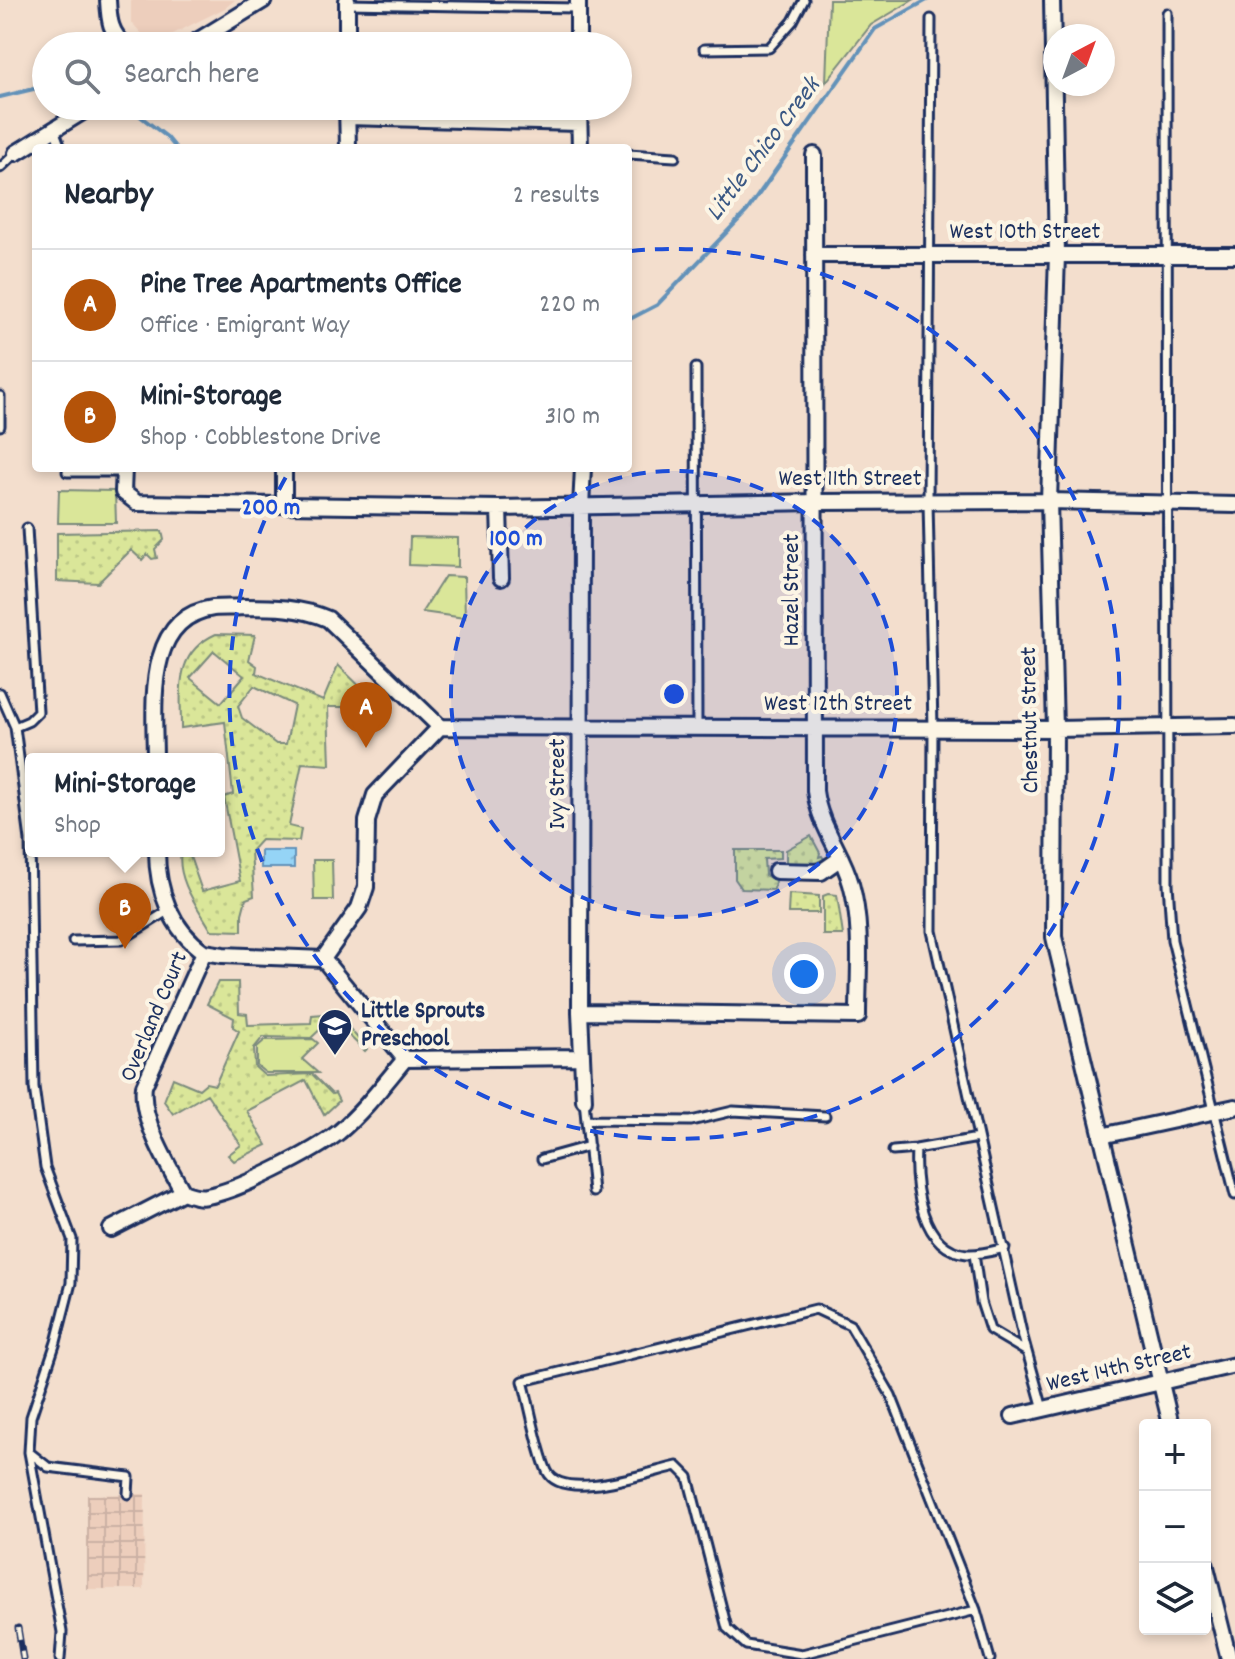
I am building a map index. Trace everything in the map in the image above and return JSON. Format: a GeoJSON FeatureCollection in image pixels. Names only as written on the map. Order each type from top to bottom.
{"type":"FeatureCollection","features":[{"type":"Feature","properties":{"kind":"street"},"geometry":{"type":"LineString","coordinates":[[108,0],[113,32]]}},
{"type":"Feature","properties":{"kind":"street"},"geometry":{"type":"LineString","coordinates":[[212,32],[264,0]]}},
{"type":"Feature","properties":{"kind":"street"},"geometry":{"type":"LineString","coordinates":[[347,2],[347,32]]}},
{"type":"Feature","properties":{"kind":"street","name":"Chestnut Street"},"geometry":{"type":"LineString","coordinates":[[1052,2],[1057,255],[1049,501],[1055,729],[1054,937],[1169,1419]]}},
{"type":"Feature","properties":{"kind":"street"},"geometry":{"type":"LineString","coordinates":[[578,4],[578,32]]}},
{"type":"Feature","properties":{"kind":"street"},"geometry":{"type":"LineString","coordinates":[[16,153],[69,120]]}},
{"type":"Feature","properties":{"kind":"street"},"geometry":{"type":"LineString","coordinates":[[347,120],[348,144]]}},
{"type":"Feature","properties":{"kind":"street"},"geometry":{"type":"LineString","coordinates":[[516,120],[579,123],[580,144]]}},
{"type":"Feature","properties":{"kind":"street","name":"Hazel Street"},"geometry":{"type":"LineString","coordinates":[[580,1012],[858,1016],[857,917],[851,885],[818,811],[815,791],[814,155]]}},
{"type":"Feature","properties":{"kind":"street","name":"West 10th Street"},"geometry":{"type":"LineString","coordinates":[[814,255],[1235,255]]}},
{"type":"Feature","properties":{"kind":"street","name":"West 11th Street"},"geometry":{"type":"LineString","coordinates":[[124,472],[123,492],[137,503],[499,508],[1049,501],[1235,505]]}},
{"type":"Feature","properties":{"kind":"street"},"geometry":{"type":"LineString","coordinates":[[284,472],[284,505]]}},
{"type":"Feature","properties":{"kind":"street","name":"Ivy Street"},"geometry":{"type":"LineString","coordinates":[[583,472],[580,1012],[584,1100]]}},
{"type":"Feature","properties":{"kind":"street"},"geometry":{"type":"LineString","coordinates":[[499,508],[501,578]]}},
{"type":"Feature","properties":{"kind":"street"},"geometry":{"type":"LineString","coordinates":[[155,753],[156,678],[166,640],[185,619],[211,608],[278,607],[310,612],[328,619],[440,727],[375,795],[367,821],[366,887],[359,908],[323,959],[405,1059]]}},
{"type":"Feature","properties":{"kind":"street","name":"West 12th Street"},"geometry":{"type":"LineString","coordinates":[[440,727],[1055,729],[1235,726]]}},
{"type":"Feature","properties":{"kind":"street"},"geometry":{"type":"LineString","coordinates":[[158,857],[160,886],[169,910],[191,943],[204,952]]}},
{"type":"Feature","properties":{"kind":"street"},"geometry":{"type":"LineString","coordinates":[[776,871],[821,872],[841,858]]}},
{"type":"Feature","properties":{"kind":"street","name":"Overland Court"},"geometry":{"type":"LineString","coordinates":[[183,1192],[157,1141],[142,1097],[144,1086],[204,952],[323,959]]}},
{"type":"Feature","properties":{"kind":"street"},"geometry":{"type":"LineString","coordinates":[[111,1229],[183,1192],[204,1197],[232,1189],[307,1153],[338,1133],[362,1110],[405,1059],[581,1057]]}},
{"type":"Feature","properties":{"kind":"street"},"geometry":{"type":"LineString","coordinates":[[1101,1136],[1235,1107]]}},
{"type":"Feature","properties":{"kind":"street","name":"West 14th Street"},"geometry":{"type":"LineString","coordinates":[[1013,1416],[1235,1365]]}},
{"type":"Feature","properties":{"kind":"street"},"geometry":{"type":"LineString","coordinates":[[1211,1587],[1229,1659]]}},
{"type":"Feature","properties":{"kind":"street"},"geometry":{"type":"LineString","coordinates":[[1219,1619],[1235,1615]]}},
{"type":"Feature","properties":{"kind":"lane"},"geometry":{"type":"LineString","coordinates":[[704,49],[769,48],[793,21],[804,0]]}},
{"type":"Feature","properties":{"kind":"lane"},"geometry":{"type":"LineString","coordinates":[[347,2],[578,4]]}},
{"type":"Feature","properties":{"kind":"lane"},"geometry":{"type":"LineString","coordinates":[[1167,13],[1168,884],[1172,940],[1235,1195]]}},
{"type":"Feature","properties":{"kind":"lane"},"geometry":{"type":"LineString","coordinates":[[931,19],[928,502],[933,728],[932,931],[1027,1352],[1043,1409]]}},
{"type":"Feature","properties":{"kind":"lane"},"geometry":{"type":"LineString","coordinates":[[54,129],[60,144]]}},
{"type":"Feature","properties":{"kind":"lane"},"geometry":{"type":"LineString","coordinates":[[0,168],[16,153]]}},
{"type":"Feature","properties":{"kind":"lane"},"geometry":{"type":"LineString","coordinates":[[632,154],[675,157]]}},
{"type":"Feature","properties":{"kind":"lane"},"geometry":{"type":"LineString","coordinates":[[696,368],[697,726]]}},
{"type":"Feature","properties":{"kind":"lane"},"geometry":{"type":"LineString","coordinates":[[0,396],[0,426]]}},
{"type":"Feature","properties":{"kind":"lane"},"geometry":{"type":"LineString","coordinates":[[15,727],[29,721],[38,712],[27,528]]}},
{"type":"Feature","properties":{"kind":"lane"},"geometry":{"type":"LineString","coordinates":[[0,693],[15,727],[25,802]]}},
{"type":"Feature","properties":{"kind":"lane"},"geometry":{"type":"LineString","coordinates":[[30,857],[34,1087],[45,1167],[72,1239],[71,1283],[56,1342],[31,1417],[29,1452],[62,1632],[60,1659]]}},
{"type":"Feature","properties":{"kind":"lane"},"geometry":{"type":"LineString","coordinates":[[73,941],[121,940],[169,910]]}},
{"type":"Feature","properties":{"kind":"lane"},"geometry":{"type":"LineString","coordinates":[[584,1100],[593,1192]]}},
{"type":"Feature","properties":{"kind":"lane"},"geometry":{"type":"LineString","coordinates":[[586,1120],[691,1121],[733,1111],[825,1116]]}},
{"type":"Feature","properties":{"kind":"lane"},"geometry":{"type":"LineString","coordinates":[[893,1151],[978,1138]]}},
{"type":"Feature","properties":{"kind":"lane"},"geometry":{"type":"LineString","coordinates":[[542,1159],[589,1146]]}},
{"type":"Feature","properties":{"kind":"lane"},"geometry":{"type":"LineString","coordinates":[[916,1149],[918,1194],[927,1221],[938,1239],[953,1251],[974,1254],[1005,1248]]}},
{"type":"Feature","properties":{"kind":"lane"},"geometry":{"type":"LineString","coordinates":[[974,1254],[981,1302],[990,1330],[1027,1352]]}},
{"type":"Feature","properties":{"kind":"lane"},"geometry":{"type":"LineString","coordinates":[[976,1610],[802,1654],[746,1645],[727,1628],[688,1477],[677,1466],[589,1486],[563,1486],[548,1474],[523,1381],[816,1309],[850,1325],[891,1395],[976,1610],[990,1659]]}},
{"type":"Feature","properties":{"kind":"lane"},"geometry":{"type":"LineString","coordinates":[[29,1452],[48,1467],[129,1477],[128,1494]]}},
{"type":"Feature","properties":{"kind":"shaded area"},"geometry":{"type":"Polygon","coordinates":[[[131,0],[235,0],[177,32],[140,32],[131,22],[131,0]]]}},
{"type":"Feature","properties":{"kind":"shaded area"},"geometry":{"type":"Polygon","coordinates":[[[145,1494],[144,1589],[87,1589],[87,1495],[145,1494]]]}},
{"type":"Feature","properties":{"kind":"green space"},"geometry":{"type":"Polygon","coordinates":[[[829,0],[913,0],[871,25],[826,82],[829,0]]]}},
{"type":"Feature","properties":{"kind":"green space"},"geometry":{"type":"Polygon","coordinates":[[[59,490],[115,491],[116,523],[58,523],[59,490]]]}},
{"type":"Feature","properties":{"kind":"green space"},"geometry":{"type":"Polygon","coordinates":[[[162,531],[164,540],[155,549],[157,558],[152,559],[147,554],[142,560],[131,550],[98,583],[57,581],[57,533],[162,531]]]}},
{"type":"Feature","properties":{"kind":"green space"},"geometry":{"type":"Polygon","coordinates":[[[410,537],[458,538],[458,567],[409,565],[410,537]]]}},
{"type":"Feature","properties":{"kind":"green space"},"geometry":{"type":"Polygon","coordinates":[[[445,576],[464,577],[465,618],[422,612],[445,576]]]}},
{"type":"Feature","properties":{"kind":"green space"},"geometry":{"type":"Polygon","coordinates":[[[216,634],[255,635],[249,660],[257,666],[256,673],[323,701],[338,665],[381,707],[328,707],[330,765],[302,763],[289,826],[301,829],[299,841],[261,840],[251,851],[254,896],[246,899],[242,931],[211,930],[189,892],[180,861],[180,857],[190,857],[202,891],[240,881],[225,802],[225,797],[233,794],[225,722],[181,728],[181,686],[186,662],[193,651],[216,634]],[[214,651],[190,678],[221,703],[244,676],[214,651]],[[254,686],[238,706],[242,718],[276,744],[286,744],[294,705],[254,686]]]}},
{"type":"Feature","properties":{"kind":"green space"},"geometry":{"type":"Polygon","coordinates":[[[811,836],[819,857],[824,859],[813,864],[786,863],[786,850],[811,836]]]}},
{"type":"Feature","properties":{"kind":"green space"},"geometry":{"type":"Polygon","coordinates":[[[735,850],[781,850],[781,858],[764,859],[765,875],[775,880],[774,890],[742,889],[735,879],[735,850]]]}},
{"type":"Feature","properties":{"kind":"green space"},"geometry":{"type":"Polygon","coordinates":[[[313,860],[332,860],[333,900],[314,900],[313,860]]]}},
{"type":"Feature","properties":{"kind":"green space"},"geometry":{"type":"Polygon","coordinates":[[[789,894],[819,896],[819,913],[788,913],[789,894]]]}},
{"type":"Feature","properties":{"kind":"green space"},"geometry":{"type":"Polygon","coordinates":[[[837,895],[843,935],[823,935],[823,896],[837,895]]]}},
{"type":"Feature","properties":{"kind":"green space"},"geometry":{"type":"Polygon","coordinates":[[[218,982],[238,982],[239,1013],[247,1014],[248,1025],[311,1023],[312,1015],[333,1009],[367,1049],[365,1051],[335,1022],[329,1021],[311,1038],[263,1037],[254,1048],[255,1067],[265,1076],[312,1074],[332,1094],[335,1093],[339,1101],[324,1115],[306,1080],[247,1111],[267,1145],[234,1161],[228,1155],[241,1145],[207,1094],[173,1114],[164,1101],[173,1078],[199,1089],[206,1083],[215,1085],[239,1031],[233,1027],[234,1018],[207,1004],[218,982]]]}},
{"type":"Feature","properties":{"kind":"green space"},"geometry":{"type":"Polygon","coordinates":[[[313,1039],[318,1043],[302,1059],[318,1073],[266,1073],[257,1066],[257,1047],[265,1040],[313,1039]]]}},
{"type":"Feature","properties":{"kind":"water"},"geometry":{"type":"Polygon","coordinates":[[[261,851],[294,851],[294,868],[261,868],[261,851]]]}},
{"type":"Feature","properties":{"kind":"waterway","name":"Little Chico Creek"},"geometry":{"type":"LineString","coordinates":[[632,318],[657,305],[747,211],[875,29],[927,0]]}},
{"type":"Feature","properties":{"kind":"waterway","name":"Little Chico Creek"},"geometry":{"type":"LineString","coordinates":[[0,97],[32,89]]}},
{"type":"Feature","properties":{"kind":"waterway","name":"Little Chico Creek"},"geometry":{"type":"LineString","coordinates":[[145,120],[173,144]]}},
{"type":"Feature","properties":{"kind":"railway"},"geometry":{"type":"LineString","coordinates":[[18,1628],[23,1659]]}},
{"type":"Feature","properties":{"kind":"place","name":"Pine Tree Apartments Office"},"geometry":{"type":"Point","coordinates":[366,748]}},
{"type":"Feature","properties":{"kind":"place","name":"Mini-Storage"},"geometry":{"type":"Point","coordinates":[125,949]}},
{"type":"Feature","properties":{"kind":"place","name":"Little Sprouts Preschool"},"geometry":{"type":"Point","coordinates":[335,1057]}}]}
